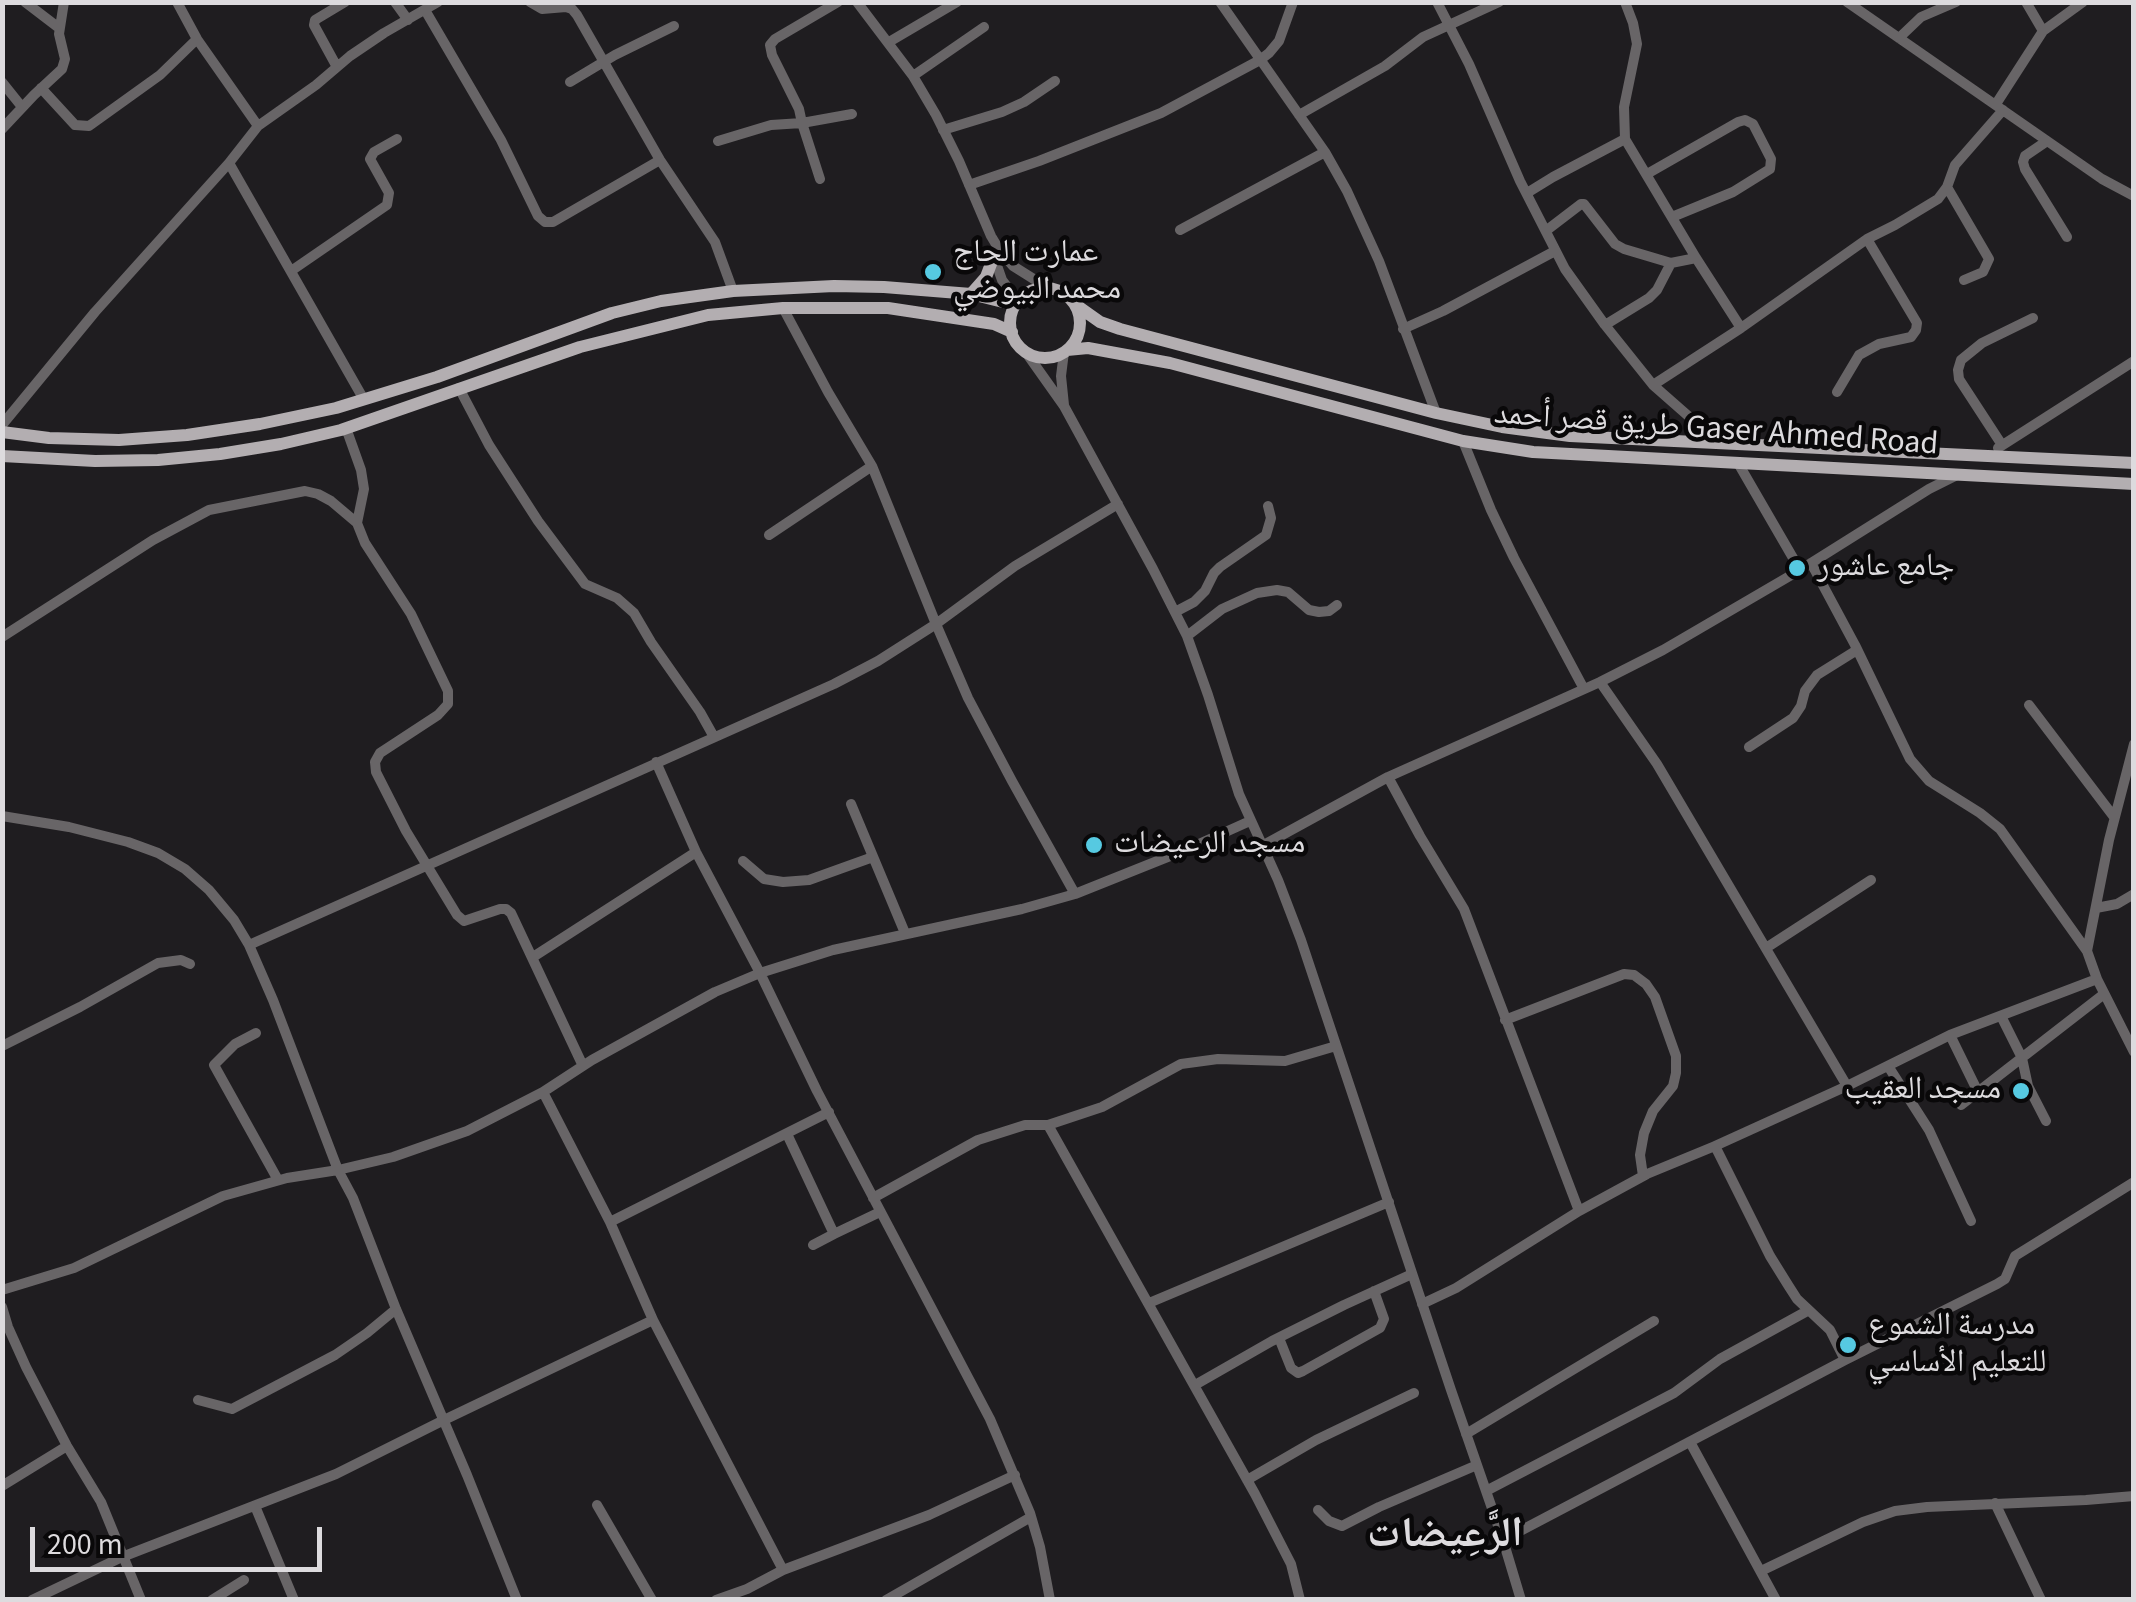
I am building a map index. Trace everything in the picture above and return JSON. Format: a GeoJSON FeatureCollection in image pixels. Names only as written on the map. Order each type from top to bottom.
{"type":"FeatureCollection","features":[{"type":"Feature","properties":{"kind":"main road"},"geometry":{"type":"LineString","coordinates":[[971,294],[986,278],[994,256]]}},
{"type":"Feature","properties":{"kind":"main road"},"geometry":{"type":"LineString","coordinates":[[2,429],[48,438],[119,440],[186,435],[279,420],[336,408],[437,377],[612,313],[733,291],[834,286],[971,294],[1016,303]]}},
{"type":"Feature","properties":{"kind":"main road"},"geometry":{"type":"LineString","coordinates":[[1048,288],[1064,293],[1076,305],[1080,329],[1066,351],[1040,357],[1019,346],[1011,318],[1016,303],[1026,293],[1048,288]]}},
{"type":"Feature","properties":{"kind":"main road","name":"طريق قصر أحمد Gaser Ahmed Road"},"geometry":{"type":"LineString","coordinates":[[1076,305],[1100,322],[1120,329],[1502,427],[1570,436],[2134,463]]}},
{"type":"Feature","properties":{"kind":"main road"},"geometry":{"type":"LineString","coordinates":[[2,456],[95,462],[158,460],[281,444],[346,428],[580,347],[708,315],[783,308],[888,308],[994,324],[1012,332]]}},
{"type":"Feature","properties":{"kind":"main road","name":"طريق قصر أحمد Gaser Ahmed Road"},"geometry":{"type":"LineString","coordinates":[[1066,351],[1088,348],[1170,364],[1463,441],[1533,452],[2134,484]]}},
{"type":"Feature","properties":{"kind":"street"},"geometry":{"type":"LineString","coordinates":[[25,2],[59,28]]}},
{"type":"Feature","properties":{"kind":"street"},"geometry":{"type":"LineString","coordinates":[[4,123],[62,69],[65,59],[58,34],[64,2]]}},
{"type":"Feature","properties":{"kind":"street"},"geometry":{"type":"LineString","coordinates":[[176,2],[258,126]]}},
{"type":"Feature","properties":{"kind":"street"},"geometry":{"type":"LineString","coordinates":[[338,66],[314,22],[345,2]]}},
{"type":"Feature","properties":{"kind":"street"},"geometry":{"type":"LineString","coordinates":[[395,2],[408,20]]}},
{"type":"Feature","properties":{"kind":"street"},"geometry":{"type":"LineString","coordinates":[[2,429],[94,312],[258,126],[338,66],[438,2]]}},
{"type":"Feature","properties":{"kind":"street"},"geometry":{"type":"LineString","coordinates":[[530,2],[542,9],[572,9],[660,160],[715,242],[733,291]]}},
{"type":"Feature","properties":{"kind":"street"},"geometry":{"type":"LineString","coordinates":[[820,179],[799,109],[770,45],[838,2]]}},
{"type":"Feature","properties":{"kind":"street"},"geometry":{"type":"LineString","coordinates":[[889,42],[956,2]]}},
{"type":"Feature","properties":{"kind":"street"},"geometry":{"type":"LineString","coordinates":[[1220,2],[1325,152],[1360,218],[1436,412]]}},
{"type":"Feature","properties":{"kind":"street"},"geometry":{"type":"LineString","coordinates":[[969,186],[1161,113],[1260,60],[1278,41],[1293,2]]}},
{"type":"Feature","properties":{"kind":"street"},"geometry":{"type":"LineString","coordinates":[[1437,2],[1565,269],[1653,384],[1720,444]]}},
{"type":"Feature","properties":{"kind":"street"},"geometry":{"type":"LineString","coordinates":[[1299,115],[1386,66],[1424,37],[1499,2]]}},
{"type":"Feature","properties":{"kind":"street"},"geometry":{"type":"LineString","coordinates":[[1625,2],[1637,44],[1624,107],[1626,139],[1741,328]]}},
{"type":"Feature","properties":{"kind":"street"},"geometry":{"type":"LineString","coordinates":[[1848,2],[2102,179],[2134,196]]}},
{"type":"Feature","properties":{"kind":"street"},"geometry":{"type":"LineString","coordinates":[[1898,38],[1921,17],[1956,2]]}},
{"type":"Feature","properties":{"kind":"street"},"geometry":{"type":"LineString","coordinates":[[2026,2],[2043,31]]}},
{"type":"Feature","properties":{"kind":"street"},"geometry":{"type":"LineString","coordinates":[[1653,384],[1741,328],[1867,238],[1938,199],[1955,165],[2000,107],[2043,31],[2083,2]]}},
{"type":"Feature","properties":{"kind":"street"},"geometry":{"type":"LineString","coordinates":[[859,3],[913,76],[943,130],[991,236],[1013,266],[1048,288]]}},
{"type":"Feature","properties":{"kind":"street"},"geometry":{"type":"LineString","coordinates":[[425,10],[501,140],[538,216],[545,222],[554,222],[660,160]]}},
{"type":"Feature","properties":{"kind":"street"},"geometry":{"type":"LineString","coordinates":[[570,82],[674,26]]}},
{"type":"Feature","properties":{"kind":"street"},"geometry":{"type":"LineString","coordinates":[[913,76],[984,28]]}},
{"type":"Feature","properties":{"kind":"street"},"geometry":{"type":"LineString","coordinates":[[41,88],[75,125],[89,126],[160,74],[197,39]]}},
{"type":"Feature","properties":{"kind":"street"},"geometry":{"type":"LineString","coordinates":[[943,130],[1002,112],[1055,81]]}},
{"type":"Feature","properties":{"kind":"street"},"geometry":{"type":"LineString","coordinates":[[2,82],[22,107]]}},
{"type":"Feature","properties":{"kind":"street"},"geometry":{"type":"LineString","coordinates":[[718,141],[770,125],[852,114]]}},
{"type":"Feature","properties":{"kind":"street"},"geometry":{"type":"LineString","coordinates":[[1647,174],[1738,122],[1746,120],[1753,124],[1770,159],[1770,169],[1733,192],[1672,217]]}},
{"type":"Feature","properties":{"kind":"street"},"geometry":{"type":"LineString","coordinates":[[291,271],[387,204],[389,193],[370,160],[374,152],[397,139]]}},
{"type":"Feature","properties":{"kind":"street"},"geometry":{"type":"LineString","coordinates":[[1527,193],[1626,139]]}},
{"type":"Feature","properties":{"kind":"street"},"geometry":{"type":"LineString","coordinates":[[2047,141],[2025,156],[2024,169],[2067,237]]}},
{"type":"Feature","properties":{"kind":"street"},"geometry":{"type":"LineString","coordinates":[[1180,230],[1325,152]]}},
{"type":"Feature","properties":{"kind":"street"},"geometry":{"type":"LineString","coordinates":[[229,163],[363,398]]}},
{"type":"Feature","properties":{"kind":"street"},"geometry":{"type":"LineString","coordinates":[[1947,187],[1989,260],[1983,272],[1964,280]]}},
{"type":"Feature","properties":{"kind":"street"},"geometry":{"type":"LineString","coordinates":[[1546,230],[1584,204],[1614,244],[1670,264],[1696,258]]}},
{"type":"Feature","properties":{"kind":"street"},"geometry":{"type":"LineString","coordinates":[[991,236],[1002,280],[1016,303]]}},
{"type":"Feature","properties":{"kind":"street"},"geometry":{"type":"LineString","coordinates":[[1837,392],[1858,355],[1879,344],[1911,337],[1918,323],[1867,238]]}},
{"type":"Feature","properties":{"kind":"street"},"geometry":{"type":"LineString","coordinates":[[1404,329],[1556,251]]}},
{"type":"Feature","properties":{"kind":"street"},"geometry":{"type":"LineString","coordinates":[[1605,325],[1658,290],[1670,264]]}},
{"type":"Feature","properties":{"kind":"street"},"geometry":{"type":"LineString","coordinates":[[783,308],[872,466],[936,624],[985,730],[1076,894]]}},
{"type":"Feature","properties":{"kind":"street"},"geometry":{"type":"LineString","coordinates":[[2002,445],[1959,379],[1958,370],[1961,360],[1982,343],[2033,318]]}},
{"type":"Feature","properties":{"kind":"street"},"geometry":{"type":"LineString","coordinates":[[1025,350],[1064,406],[1187,636],[1239,794],[1301,940],[1521,1600]]}},
{"type":"Feature","properties":{"kind":"street"},"geometry":{"type":"LineString","coordinates":[[1064,406],[1061,376],[1066,351]]}},
{"type":"Feature","properties":{"kind":"street"},"geometry":{"type":"LineString","coordinates":[[1985,456],[2134,360]]}},
{"type":"Feature","properties":{"kind":"street"},"geometry":{"type":"LineString","coordinates":[[459,388],[508,478],[538,521],[585,584],[617,598],[634,612],[714,738]]}},
{"type":"Feature","properties":{"kind":"street"},"geometry":{"type":"LineString","coordinates":[[346,428],[364,489],[357,522]]}},
{"type":"Feature","properties":{"kind":"street"},"geometry":{"type":"LineString","coordinates":[[1463,441],[1514,558],[1584,689]]}},
{"type":"Feature","properties":{"kind":"street"},"geometry":{"type":"LineString","coordinates":[[1738,463],[1800,570]]}},
{"type":"Feature","properties":{"kind":"street"},"geometry":{"type":"LineString","coordinates":[[769,535],[872,466]]}},
{"type":"Feature","properties":{"kind":"street"},"geometry":{"type":"LineString","coordinates":[[1262,846],[1388,777],[1663,650],[1960,474]]}},
{"type":"Feature","properties":{"kind":"street"},"geometry":{"type":"LineString","coordinates":[[2,637],[152,540],[208,510],[305,491],[332,501],[357,522],[365,543],[411,614],[448,691],[448,704],[438,714],[380,752],[376,772],[456,914],[464,920],[500,909],[511,913],[583,1066]]}},
{"type":"Feature","properties":{"kind":"street"},"geometry":{"type":"LineString","coordinates":[[249,946],[834,684],[936,624],[1014,566],[1118,504]]}},
{"type":"Feature","properties":{"kind":"street"},"geometry":{"type":"LineString","coordinates":[[1175,612],[1205,592],[1220,566],[1266,535],[1271,518],[1268,506]]}},
{"type":"Feature","properties":{"kind":"street"},"geometry":{"type":"LineString","coordinates":[[1811,563],[1910,759],[1929,781],[2000,829],[2087,951],[2134,1052]]}},
{"type":"Feature","properties":{"kind":"street"},"geometry":{"type":"LineString","coordinates":[[1187,636],[1222,609],[1257,593],[1288,592],[1309,610],[1319,612],[1337,605]]}},
{"type":"Feature","properties":{"kind":"street"},"geometry":{"type":"LineString","coordinates":[[1749,747],[1793,718],[1817,674],[1857,650]]}},
{"type":"Feature","properties":{"kind":"street"},"geometry":{"type":"LineString","coordinates":[[1600,682],[1657,764],[1847,1086]]}},
{"type":"Feature","properties":{"kind":"street"},"geometry":{"type":"LineString","coordinates":[[2029,706],[2114,817]]}},
{"type":"Feature","properties":{"kind":"street"},"geometry":{"type":"LineString","coordinates":[[2087,951],[2114,817],[2134,744]]}},
{"type":"Feature","properties":{"kind":"street"},"geometry":{"type":"LineString","coordinates":[[656,762],[696,852],[828,1112],[990,1419],[1031,1516],[1050,1600]]}},
{"type":"Feature","properties":{"kind":"street"},"geometry":{"type":"LineString","coordinates":[[1388,777],[1464,910],[1579,1211]]}},
{"type":"Feature","properties":{"kind":"street"},"geometry":{"type":"LineString","coordinates":[[851,804],[904,933]]}},
{"type":"Feature","properties":{"kind":"street"},"geometry":{"type":"LineString","coordinates":[[2,816],[68,827],[158,853],[185,869],[234,920],[289,1040],[338,1170],[517,1600]]}},
{"type":"Feature","properties":{"kind":"street"},"geometry":{"type":"LineString","coordinates":[[2,1290],[74,1268],[223,1196],[278,1180],[393,1157],[442,1141],[543,1092],[715,992],[760,973],[833,950],[1076,894],[1250,821]]}},
{"type":"Feature","properties":{"kind":"street"},"geometry":{"type":"LineString","coordinates":[[532,957],[696,852]]}},
{"type":"Feature","properties":{"kind":"street"},"geometry":{"type":"LineString","coordinates":[[742,861],[764,880],[783,882],[809,880],[873,857]]}},
{"type":"Feature","properties":{"kind":"street"},"geometry":{"type":"LineString","coordinates":[[1766,948],[1871,880]]}},
{"type":"Feature","properties":{"kind":"street"},"geometry":{"type":"LineString","coordinates":[[2096,908],[2117,904],[2134,894]]}},
{"type":"Feature","properties":{"kind":"street"},"geometry":{"type":"LineString","coordinates":[[2,1046],[158,963],[181,960],[190,964]]}},
{"type":"Feature","properties":{"kind":"street"},"geometry":{"type":"LineString","coordinates":[[1505,1020],[1624,974],[1634,975],[1646,984],[1655,997],[1676,1056],[1676,1073],[1673,1086],[1653,1111],[1644,1134],[1640,1155],[1644,1176]]}},
{"type":"Feature","properties":{"kind":"street"},"geometry":{"type":"LineString","coordinates":[[1422,1304],[1456,1288],[1579,1211],[1644,1176],[1847,1086],[1950,1035],[2097,979]]}},
{"type":"Feature","properties":{"kind":"street"},"geometry":{"type":"LineString","coordinates":[[1961,1105],[2104,994]]}},
{"type":"Feature","properties":{"kind":"street"},"geometry":{"type":"LineString","coordinates":[[2001,1016],[2046,1121]]}},
{"type":"Feature","properties":{"kind":"street"},"geometry":{"type":"LineString","coordinates":[[256,1033],[235,1044],[214,1065],[278,1180]]}},
{"type":"Feature","properties":{"kind":"street"},"geometry":{"type":"LineString","coordinates":[[1950,1035],[1978,1092]]}},
{"type":"Feature","properties":{"kind":"street"},"geometry":{"type":"LineString","coordinates":[[874,1198],[978,1140],[1025,1126],[1048,1125],[1102,1107],[1181,1064],[1218,1059],[1285,1062],[1336,1046]]}},
{"type":"Feature","properties":{"kind":"street"},"geometry":{"type":"LineString","coordinates":[[1888,1066],[1929,1130],[1971,1221]]}},
{"type":"Feature","properties":{"kind":"street"},"geometry":{"type":"LineString","coordinates":[[543,1092],[610,1222],[653,1320],[784,1570]]}},
{"type":"Feature","properties":{"kind":"street"},"geometry":{"type":"LineString","coordinates":[[610,1222],[828,1112]]}},
{"type":"Feature","properties":{"kind":"street"},"geometry":{"type":"LineString","coordinates":[[1048,1125],[1248,1480],[1291,1564],[1300,1600]]}},
{"type":"Feature","properties":{"kind":"street"},"geometry":{"type":"LineString","coordinates":[[787,1134],[834,1234]]}},
{"type":"Feature","properties":{"kind":"street"},"geometry":{"type":"LineString","coordinates":[[1715,1146],[1796,1299],[1830,1330],[1846,1360]]}},
{"type":"Feature","properties":{"kind":"street"},"geometry":{"type":"LineString","coordinates":[[1504,1540],[1998,1284],[2014,1256],[2134,1182]]}},
{"type":"Feature","properties":{"kind":"street"},"geometry":{"type":"LineString","coordinates":[[1150,1303],[1389,1202]]}},
{"type":"Feature","properties":{"kind":"street"},"geometry":{"type":"LineString","coordinates":[[813,1245],[880,1212]]}},
{"type":"Feature","properties":{"kind":"street"},"geometry":{"type":"LineString","coordinates":[[1195,1385],[1278,1338],[1412,1274]]}},
{"type":"Feature","properties":{"kind":"street"},"geometry":{"type":"LineString","coordinates":[[1278,1338],[1291,1368],[1298,1373],[1380,1328],[1384,1320],[1374,1291]]}},
{"type":"Feature","properties":{"kind":"street"},"geometry":{"type":"LineString","coordinates":[[2,1307],[26,1367],[101,1502],[141,1600]]}},
{"type":"Feature","properties":{"kind":"street"},"geometry":{"type":"LineString","coordinates":[[198,1400],[232,1409],[335,1355],[396,1309]]}},
{"type":"Feature","properties":{"kind":"street"},"geometry":{"type":"LineString","coordinates":[[1486,1491],[1674,1394],[1720,1358],[1809,1310]]}},
{"type":"Feature","properties":{"kind":"street"},"geometry":{"type":"LineString","coordinates":[[32,1600],[122,1556],[336,1474],[653,1320]]}},
{"type":"Feature","properties":{"kind":"street"},"geometry":{"type":"LineString","coordinates":[[1466,1434],[1654,1321]]}},
{"type":"Feature","properties":{"kind":"street"},"geometry":{"type":"LineString","coordinates":[[1248,1480],[1316,1440],[1414,1394]]}},
{"type":"Feature","properties":{"kind":"street"},"geometry":{"type":"LineString","coordinates":[[1690,1442],[1776,1600]]}},
{"type":"Feature","properties":{"kind":"street"},"geometry":{"type":"LineString","coordinates":[[2,1486],[68,1446]]}},
{"type":"Feature","properties":{"kind":"street"},"geometry":{"type":"LineString","coordinates":[[1318,1510],[1329,1521],[1342,1526],[1477,1465]]}},
{"type":"Feature","properties":{"kind":"street"},"geometry":{"type":"LineString","coordinates":[[716,1600],[928,1516],[1015,1475]]}},
{"type":"Feature","properties":{"kind":"street"},"geometry":{"type":"LineString","coordinates":[[1761,1571],[1863,1522],[1895,1511],[2134,1496]]}},
{"type":"Feature","properties":{"kind":"street"},"geometry":{"type":"LineString","coordinates":[[1995,1503],[2041,1600]]}},
{"type":"Feature","properties":{"kind":"street"},"geometry":{"type":"LineString","coordinates":[[597,1505],[652,1600]]}},
{"type":"Feature","properties":{"kind":"street"},"geometry":{"type":"LineString","coordinates":[[255,1506],[294,1600]]}},
{"type":"Feature","properties":{"kind":"street"},"geometry":{"type":"LineString","coordinates":[[886,1600],[1031,1516]]}},
{"type":"Feature","properties":{"kind":"street"},"geometry":{"type":"LineString","coordinates":[[212,1600],[244,1580]]}},
{"type":"Feature","properties":{"kind":"place","name":"عمارت الحاج محمد البيوضي"},"geometry":{"type":"Point","coordinates":[933,272]}},
{"type":"Feature","properties":{"kind":"place","name":"جامع عاشور"},"geometry":{"type":"Point","coordinates":[1797,568]}},
{"type":"Feature","properties":{"kind":"place","name":"مسجد الرعيضات"},"geometry":{"type":"Point","coordinates":[1094,845]}},
{"type":"Feature","properties":{"kind":"place","name":"مسجد العقيب"},"geometry":{"type":"Point","coordinates":[2021,1091]}},
{"type":"Feature","properties":{"kind":"place","name":"مدرسة الشموع للتعليم الأساسي"},"geometry":{"type":"Point","coordinates":[1848,1345]}},
{"type":"Feature","properties":{"kind":"district","name":"الرَّعِيضات"},"geometry":{"type":"Point","coordinates":[1445,1537]}}]}
